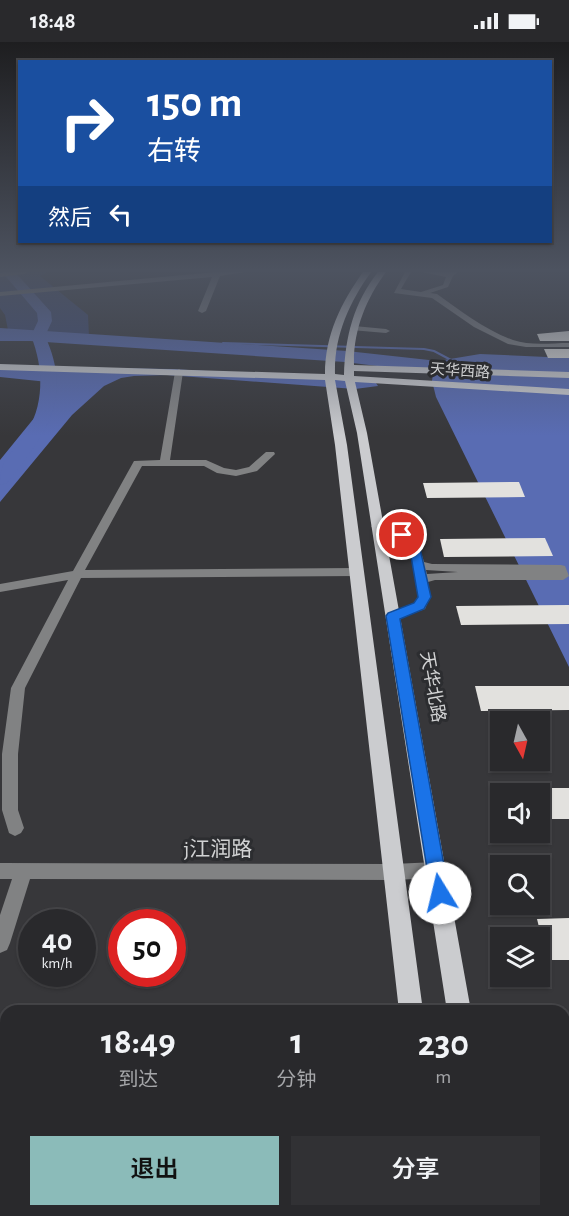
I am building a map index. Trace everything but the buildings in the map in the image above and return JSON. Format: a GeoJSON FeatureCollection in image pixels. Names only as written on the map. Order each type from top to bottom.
{"type":"FeatureCollection","features":[{"type":"Feature","properties":{"kind":"main road"},"geometry":{"type":"LineString","coordinates":[[338,327],[335,335],[339,370],[341,445],[410,1005]]}},
{"type":"Feature","properties":{"kind":"main road"},"geometry":{"type":"LineString","coordinates":[[339,370],[349,355],[355,327]]}},
{"type":"Feature","properties":{"kind":"main road"},"geometry":{"type":"LineString","coordinates":[[0,359],[15,363],[339,370]]}},
{"type":"Feature","properties":{"kind":"main road"},"geometry":{"type":"LineString","coordinates":[[0,367],[15,363]]}},
{"type":"Feature","properties":{"kind":"main road"},"geometry":{"type":"LineString","coordinates":[[78,365],[180,372],[339,370]]}},
{"type":"Feature","properties":{"kind":"main road","name":"天华西路"},"geometry":{"type":"LineString","coordinates":[[339,370],[376,365],[569,369]]}},
{"type":"Feature","properties":{"kind":"main road","name":"天华西路"},"geometry":{"type":"LineString","coordinates":[[339,370],[569,375]]}},
{"type":"Feature","properties":{"kind":"main road","name":"天华西路"},"geometry":{"type":"LineString","coordinates":[[339,370],[569,385]]}},
{"type":"Feature","properties":{"kind":"main road","name":"天华西路"},"geometry":{"type":"LineString","coordinates":[[339,370],[462,387],[569,392]]}},
{"type":"Feature","properties":{"kind":"main road","name":"天华北路"},"geometry":{"type":"LineString","coordinates":[[339,370],[360,423],[458,1005]]}},
{"type":"Feature","properties":{"kind":"street"},"geometry":{"type":"LineString","coordinates":[[481,327],[511,342],[526,345],[569,345]]}},
{"type":"Feature","properties":{"kind":"street"},"geometry":{"type":"LineString","coordinates":[[353,332],[386,331]]}},
{"type":"Feature","properties":{"kind":"street"},"geometry":{"type":"LineString","coordinates":[[165,462],[180,372]]}},
{"type":"Feature","properties":{"kind":"street"},"geometry":{"type":"LineString","coordinates":[[15,828],[10,810],[10,754],[18,688],[43,637],[138,463],[206,463],[221,471],[236,473],[253,469],[270,454]]}},
{"type":"Feature","properties":{"kind":"street"},"geometry":{"type":"LineString","coordinates":[[377,526],[392,530],[409,540],[421,580],[424,597],[420,606],[393,616]]}},
{"type":"Feature","properties":{"kind":"street"},"geometry":{"type":"LineString","coordinates":[[418,564],[432,568],[561,569],[563,576],[434,576],[421,580]]}},
{"type":"Feature","properties":{"kind":"street"},"geometry":{"type":"LineString","coordinates":[[0,588],[77,574],[356,572]]}},
{"type":"Feature","properties":{"kind":"street","name":"j江润路"},"geometry":{"type":"LineString","coordinates":[[0,871],[393,872],[436,870]]}},
{"type":"Feature","properties":{"kind":"street"},"geometry":{"type":"LineString","coordinates":[[0,943],[24,871]]}},
{"type":"Feature","properties":{"kind":"shaded area"},"geometry":{"type":"Polygon","coordinates":[[[7,327],[89,327],[89,336],[9,335],[7,327]]]}},
{"type":"Feature","properties":{"kind":"shaded area"},"geometry":{"type":"Polygon","coordinates":[[[0,328],[347,351],[438,361],[480,354],[569,358],[569,667],[436,397],[432,381],[433,373],[345,362],[0,339],[0,328]]]}},
{"type":"Feature","properties":{"kind":"shaded area"},"geometry":{"type":"Polygon","coordinates":[[[0,367],[172,369],[360,380],[376,383],[378,386],[355,389],[167,375],[121,378],[104,386],[72,415],[0,502],[0,460],[48,401],[54,389],[48,382],[0,377],[0,367]]]}},
{"type":"Feature","properties":{"kind":"waterway"},"geometry":{"type":"LineString","coordinates":[[0,479],[35,433],[46,409],[47,365],[38,336],[42,327]]}},
{"type":"Feature","properties":{"kind":"waterway"},"geometry":{"type":"LineString","coordinates":[[0,340],[29,340]]}},
{"type":"Feature","properties":{"kind":"waterway"},"geometry":{"type":"LineString","coordinates":[[223,343],[424,349],[434,351],[451,360]]}},
{"type":"Feature","properties":{"kind":"route"},"geometry":{"type":"LineString","coordinates":[[402,535],[413,544],[424,597],[420,606],[393,616],[440,893]]}}]}
